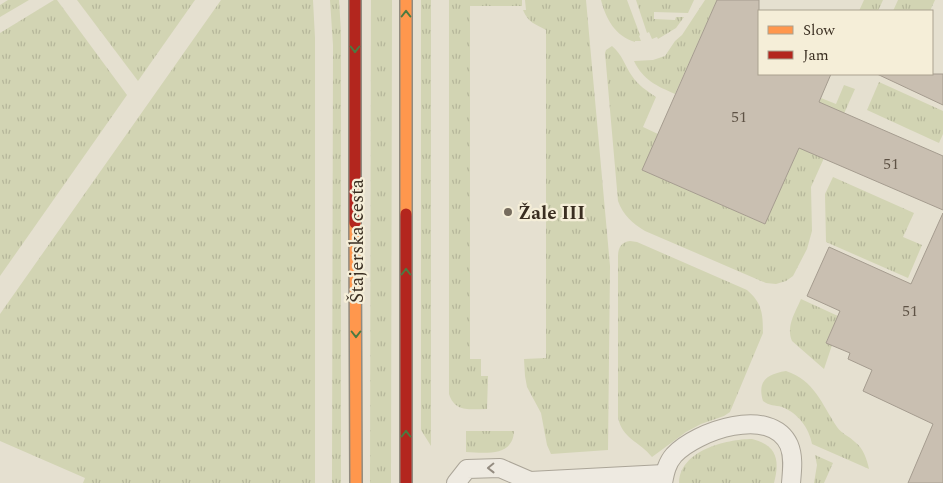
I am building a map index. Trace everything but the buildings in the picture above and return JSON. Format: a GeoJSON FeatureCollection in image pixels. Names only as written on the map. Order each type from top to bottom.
{"type":"FeatureCollection","features":[{"type":"Feature","properties":{"kind":"main road","name":"Štajerska cesta"},"geometry":{"type":"LineString","coordinates":[[355,0],[356,483]]}},
{"type":"Feature","properties":{"kind":"main road"},"geometry":{"type":"LineString","coordinates":[[406,0],[406,483]]}},
{"type":"Feature","properties":{"kind":"lane"},"geometry":{"type":"LineString","coordinates":[[456,483],[467,469],[500,468],[527,482],[664,478],[669,463],[679,451],[702,437],[727,427],[754,425],[775,430],[784,438],[789,446],[791,456],[791,483]]}},
{"type":"Feature","properties":{"kind":"green space"},"geometry":{"type":"Polygon","coordinates":[[[8,0],[29,0],[0,17],[0,5],[8,0]]]}},
{"type":"Feature","properties":{"kind":"green space"},"geometry":{"type":"Polygon","coordinates":[[[54,0],[57,0],[127,95],[0,276],[0,33],[54,0]]]}},
{"type":"Feature","properties":{"kind":"green space"},"geometry":{"type":"Polygon","coordinates":[[[77,0],[195,0],[138,81],[77,0]]]}},
{"type":"Feature","properties":{"kind":"green space"},"geometry":{"type":"Polygon","coordinates":[[[221,0],[313,0],[315,38],[315,483],[83,483],[85,478],[0,441],[0,314],[221,0]]]}},
{"type":"Feature","properties":{"kind":"green space"},"geometry":{"type":"Polygon","coordinates":[[[330,0],[339,0],[341,32],[341,483],[332,483],[333,45],[330,0]]]}},
{"type":"Feature","properties":{"kind":"green space"},"geometry":{"type":"Polygon","coordinates":[[[371,0],[392,0],[391,483],[370,483],[371,0]]]}},
{"type":"Feature","properties":{"kind":"green space"},"geometry":{"type":"Polygon","coordinates":[[[421,0],[431,0],[431,446],[421,430],[421,0]]]}},
{"type":"Feature","properties":{"kind":"green space"},"geometry":{"type":"Polygon","coordinates":[[[449,0],[522,0],[522,6],[470,6],[470,359],[481,359],[481,376],[488,376],[487,409],[464,409],[455,404],[449,394],[449,0]]]}},
{"type":"Feature","properties":{"kind":"green space"},"geometry":{"type":"Polygon","coordinates":[[[525,0],[586,0],[610,266],[608,450],[551,454],[547,445],[541,413],[527,387],[524,359],[546,358],[546,30],[527,18],[523,10],[526,10],[525,0]]]}},
{"type":"Feature","properties":{"kind":"green space"},"geometry":{"type":"Polygon","coordinates":[[[601,0],[627,0],[641,41],[635,42],[622,36],[612,26],[601,0]]]}},
{"type":"Feature","properties":{"kind":"green space"},"geometry":{"type":"Polygon","coordinates":[[[636,0],[694,0],[688,13],[654,12],[654,19],[675,20],[676,17],[684,17],[676,28],[658,39],[657,37],[652,39],[649,32],[647,33],[636,0]]]}},
{"type":"Feature","properties":{"kind":"green space"},"geometry":{"type":"Polygon","coordinates":[[[705,0],[717,0],[675,94],[646,78],[634,61],[653,60],[665,56],[675,41],[682,35],[705,0]]]}},
{"type":"Feature","properties":{"kind":"green space"},"geometry":{"type":"Polygon","coordinates":[[[864,0],[883,0],[878,10],[859,10],[864,0]]]}},
{"type":"Feature","properties":{"kind":"green space"},"geometry":{"type":"Polygon","coordinates":[[[898,0],[935,0],[930,10],[893,10],[898,0]]]}},
{"type":"Feature","properties":{"kind":"green space"},"geometry":{"type":"Polygon","coordinates":[[[612,46],[621,56],[634,79],[656,97],[643,127],[658,134],[642,170],[765,224],[821,98],[836,104],[844,85],[855,89],[811,187],[812,231],[807,249],[793,276],[786,281],[776,284],[766,283],[645,231],[625,215],[618,201],[605,53],[612,46]]]}},
{"type":"Feature","properties":{"kind":"green space"},"geometry":{"type":"Polygon","coordinates":[[[879,82],[943,111],[943,134],[939,143],[867,110],[879,82]]]}},
{"type":"Feature","properties":{"kind":"green space"},"geometry":{"type":"Polygon","coordinates":[[[833,177],[914,213],[903,237],[922,245],[908,278],[826,242],[825,194],[833,177]]]}},
{"type":"Feature","properties":{"kind":"green space"},"geometry":{"type":"Polygon","coordinates":[[[630,241],[637,242],[747,290],[759,304],[763,320],[763,333],[730,412],[686,432],[652,457],[627,435],[618,417],[618,253],[621,245],[630,241]]]}},
{"type":"Feature","properties":{"kind":"green space"},"geometry":{"type":"Polygon","coordinates":[[[801,299],[838,316],[826,342],[832,345],[824,369],[792,341],[790,335],[794,314],[801,299]]]}},
{"type":"Feature","properties":{"kind":"green space"},"geometry":{"type":"Polygon","coordinates":[[[786,371],[796,375],[811,387],[839,429],[860,447],[869,469],[812,444],[808,432],[798,417],[782,407],[770,405],[763,401],[761,388],[765,380],[774,374],[786,371]]]}},
{"type":"Feature","properties":{"kind":"green space"},"geometry":{"type":"Polygon","coordinates":[[[466,431],[514,431],[509,445],[503,449],[497,452],[481,453],[466,452],[466,431]]]}},
{"type":"Feature","properties":{"kind":"green space"},"geometry":{"type":"Polygon","coordinates":[[[752,439],[767,445],[775,455],[777,467],[774,483],[679,483],[681,472],[695,455],[717,444],[752,439]]]}},
{"type":"Feature","properties":{"kind":"green space"},"geometry":{"type":"Polygon","coordinates":[[[815,455],[833,463],[824,483],[814,483],[817,465],[815,455]]]}},
{"type":"Feature","properties":{"kind":"traffic: slow"},"geometry":{"type":"LineString","coordinates":[[406,0],[406,214]]}},
{"type":"Feature","properties":{"kind":"traffic: slow"},"geometry":{"type":"LineString","coordinates":[[355,223],[356,483]]}},
{"type":"Feature","properties":{"kind":"traffic: jam"},"geometry":{"type":"LineString","coordinates":[[355,0],[355,223]]}},
{"type":"Feature","properties":{"kind":"traffic: jam"},"geometry":{"type":"LineString","coordinates":[[406,214],[406,483]]}},
{"type":"Feature","properties":{"kind":"place","name":"Žale III"},"geometry":{"type":"Point","coordinates":[508,212]}}]}
